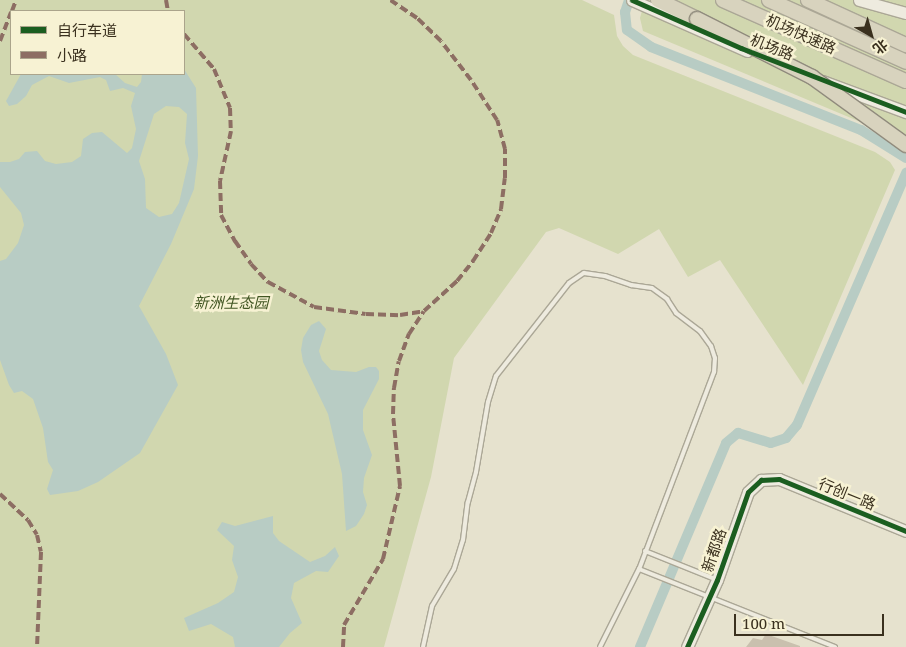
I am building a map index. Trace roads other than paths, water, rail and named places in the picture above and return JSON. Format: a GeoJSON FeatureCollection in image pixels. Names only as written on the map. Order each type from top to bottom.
{"type":"FeatureCollection","features":[{"type":"Feature","properties":{"kind":"highway"},"geometry":{"type":"LineString","coordinates":[[658,0],[812,77],[906,145]]}},
{"type":"Feature","properties":{"kind":"highway","name":"机场快速路"},"geometry":{"type":"LineString","coordinates":[[723,0],[906,81]]}},
{"type":"Feature","properties":{"kind":"highway","name":"机场快速路"},"geometry":{"type":"LineString","coordinates":[[769,0],[906,62]]}},
{"type":"Feature","properties":{"kind":"highway"},"geometry":{"type":"LineString","coordinates":[[808,0],[906,45]]}},
{"type":"Feature","properties":{"kind":"highway"},"geometry":{"type":"LineString","coordinates":[[886,35],[906,40]]}},
{"type":"Feature","properties":{"kind":"street"},"geometry":{"type":"LineString","coordinates":[[860,0],[906,13]]}},
{"type":"Feature","properties":{"kind":"street","name":"机场路"},"geometry":{"type":"LineString","coordinates":[[637,2],[741,48],[906,112]]}},
{"type":"Feature","properties":{"kind":"street","name":"行创一路"},"geometry":{"type":"LineString","coordinates":[[779,479],[906,532]]}},
{"type":"Feature","properties":{"kind":"street","name":"新都路"},"geometry":{"type":"LineString","coordinates":[[687,647],[710,598],[748,492],[760,480],[779,479]]}},
{"type":"Feature","properties":{"kind":"lane"},"geometry":{"type":"LineString","coordinates":[[423,647],[432,606],[454,569],[463,540],[468,502],[478,464],[488,402],[496,376],[569,283],[584,273],[652,288],[667,299],[676,313],[700,331],[712,346],[715,358],[714,372],[639,569],[600,647]]}},
{"type":"Feature","properties":{"kind":"lane"},"geometry":{"type":"LineString","coordinates":[[645,551],[717,580]]}},
{"type":"Feature","properties":{"kind":"lane"},"geometry":{"type":"LineString","coordinates":[[639,569],[835,647]]}},
{"type":"Feature","properties":{"kind":"waterway"},"geometry":{"type":"LineString","coordinates":[[629,0],[625,12],[627,30],[651,47],[861,130],[906,158]]}},
{"type":"Feature","properties":{"kind":"waterway"},"geometry":{"type":"LineString","coordinates":[[640,647],[726,443],[738,433],[771,443],[786,438],[797,425],[906,173]]}},
{"type":"Feature","properties":{"kind":"park label","name":"新洲生态园"},"geometry":{"type":"Point","coordinates":[231,303]}}]}
